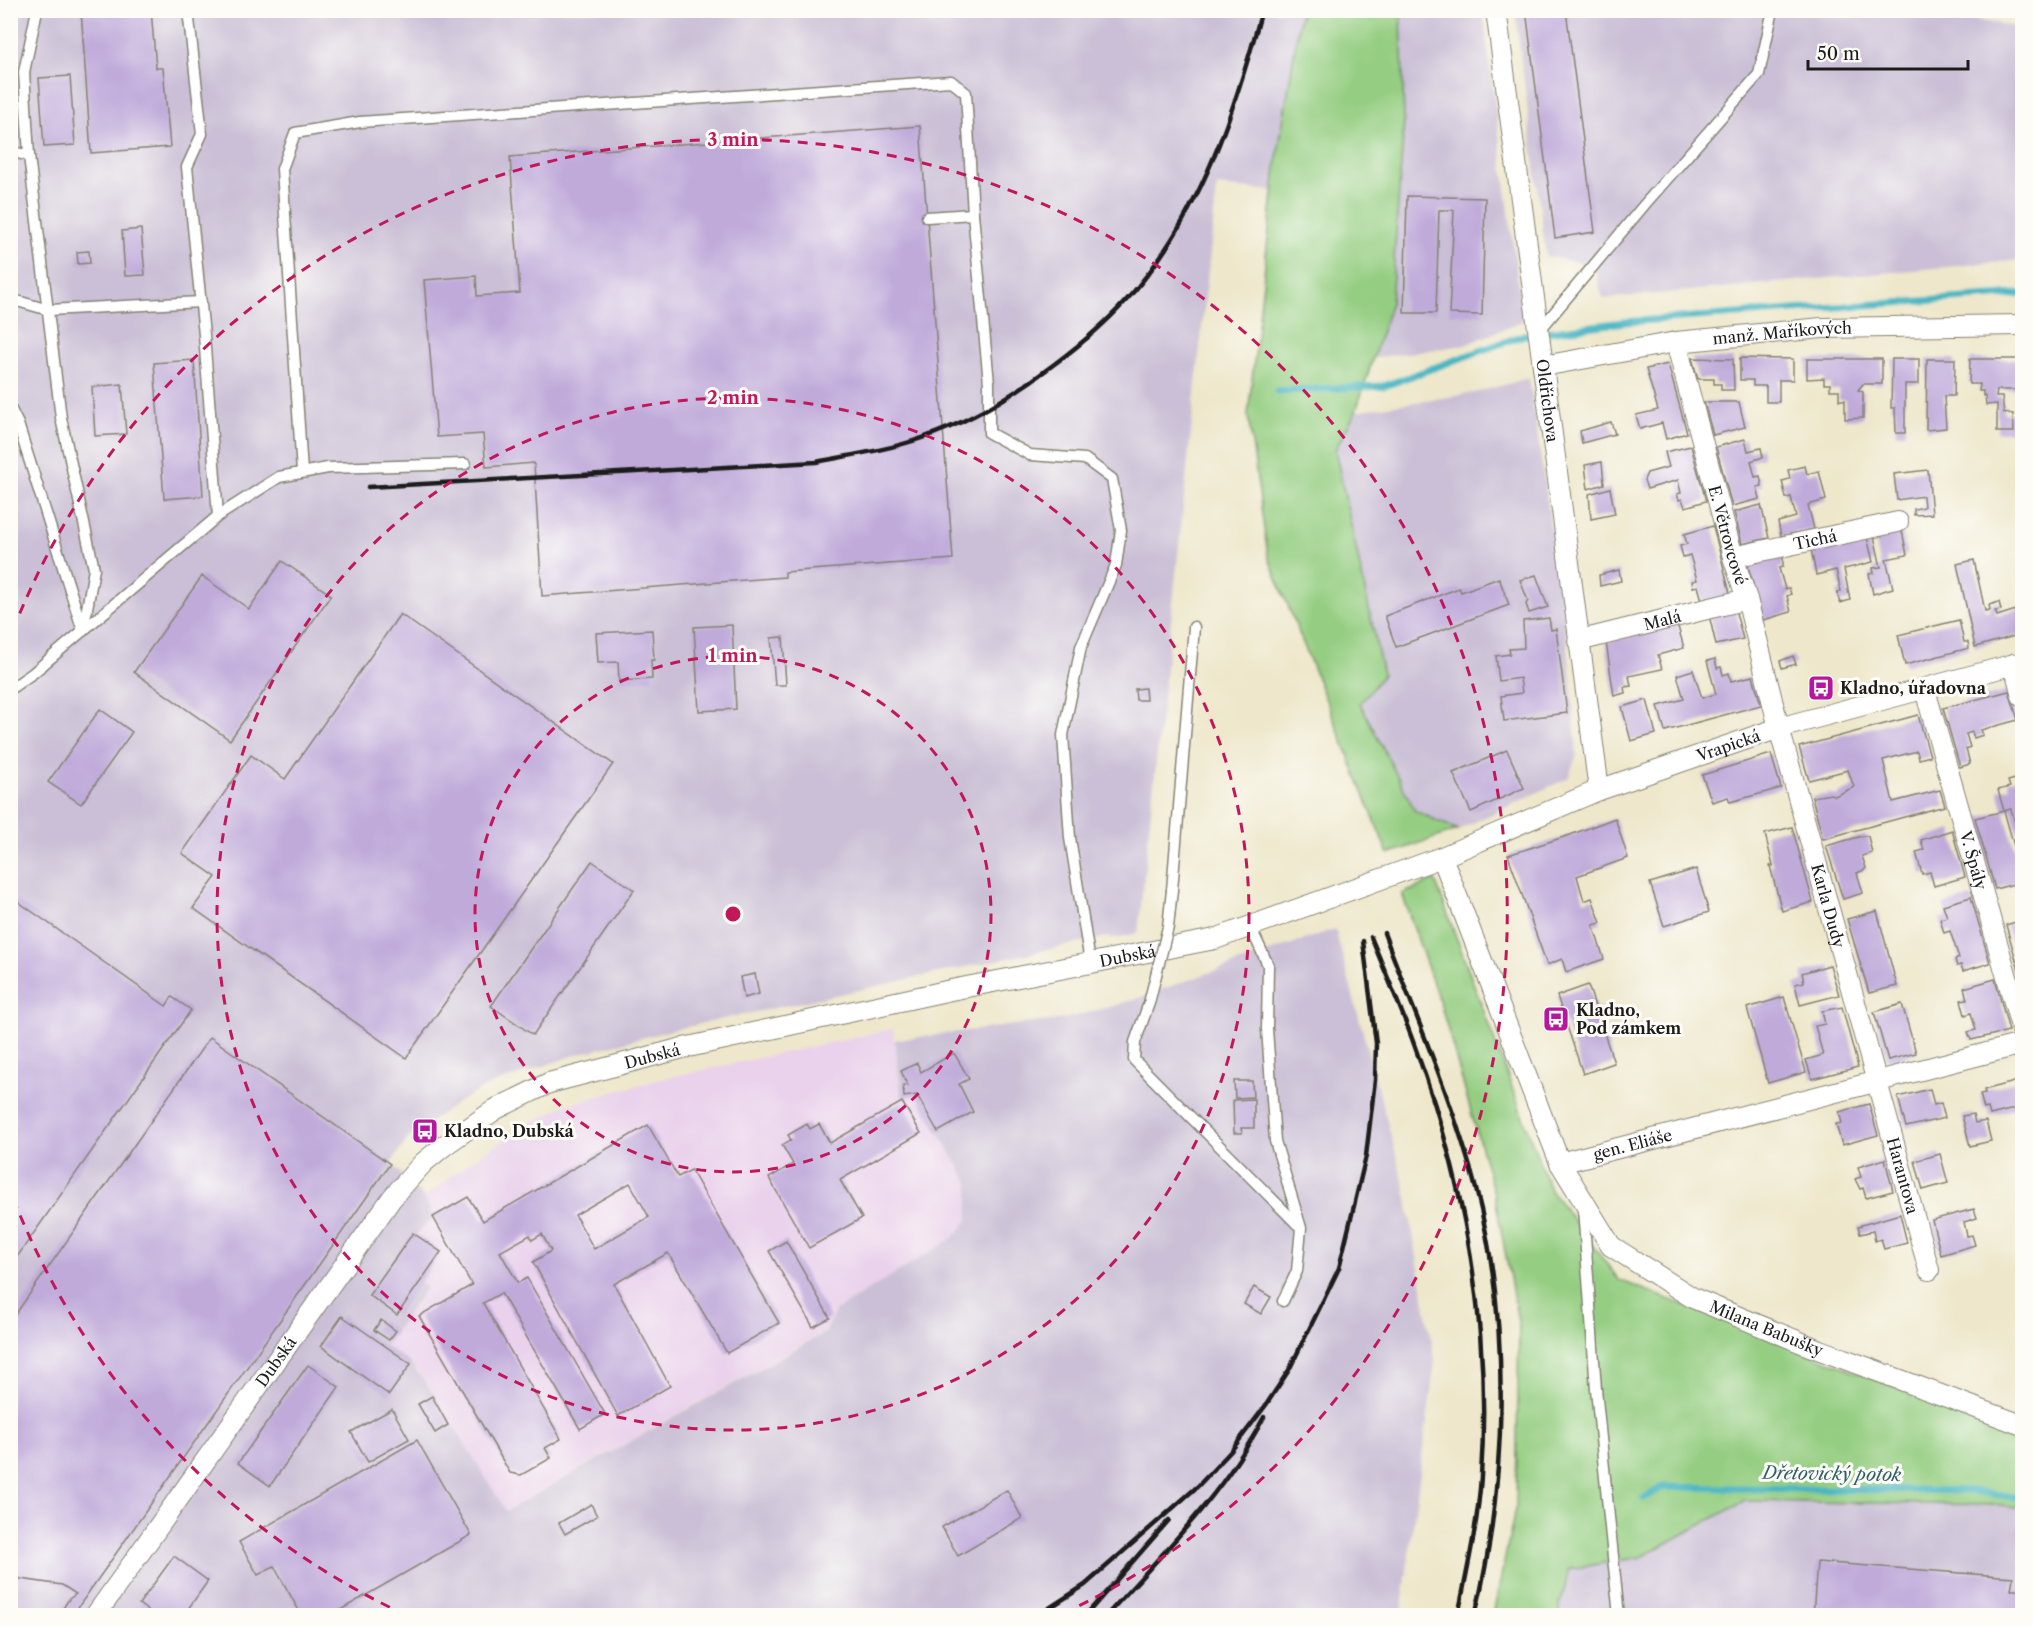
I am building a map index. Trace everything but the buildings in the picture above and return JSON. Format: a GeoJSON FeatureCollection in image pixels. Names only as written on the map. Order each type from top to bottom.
{"type":"FeatureCollection","features":[{"type":"Feature","properties":{"kind":"street","name":"Oldřichova"},"geometry":{"type":"LineString","coordinates":[[1496,10],[1599,790]]}},
{"type":"Feature","properties":{"kind":"street","name":"manž. Maříkových"},"geometry":{"type":"LineString","coordinates":[[1543,366],[1676,342],[1822,328],[2022,325]]}},
{"type":"Feature","properties":{"kind":"street","name":"E. Větrovcové"},"geometry":{"type":"LineString","coordinates":[[1676,342],[1733,557],[1747,599],[1779,728]]}},
{"type":"Feature","properties":{"kind":"street","name":"Tichá"},"geometry":{"type":"LineString","coordinates":[[1733,557],[1898,522]]}},
{"type":"Feature","properties":{"kind":"street","name":"Malá"},"geometry":{"type":"LineString","coordinates":[[1578,641],[1747,599]]}},
{"type":"Feature","properties":{"kind":"street","name":"Vrapická"},"geometry":{"type":"LineString","coordinates":[[1442,857],[1599,790],[1779,728],[2018,663]]}},
{"type":"Feature","properties":{"kind":"street"},"geometry":{"type":"LineString","coordinates":[[2018,663],[2022,696]]}},
{"type":"Feature","properties":{"kind":"street","name":"V. Špály"},"geometry":{"type":"LineString","coordinates":[[1925,690],[2022,1030]]}},
{"type":"Feature","properties":{"kind":"street","name":"Karla Dudy"},"geometry":{"type":"LineString","coordinates":[[1779,728],[1878,1081]]}},
{"type":"Feature","properties":{"kind":"street","name":"Dubská"},"geometry":{"type":"LineString","coordinates":[[95,1616],[392,1198],[423,1163],[496,1110],[549,1083],[679,1049],[1090,962],[1215,939],[1442,857]]}},
{"type":"Feature","properties":{"kind":"street"},"geometry":{"type":"LineString","coordinates":[[1442,857],[1560,1163]]}},
{"type":"Feature","properties":{"kind":"street","name":"gen. Eliáše"},"geometry":{"type":"LineString","coordinates":[[1560,1163],[2022,1044]]}},
{"type":"Feature","properties":{"kind":"street","name":"Harantova"},"geometry":{"type":"LineString","coordinates":[[1878,1081],[1929,1270]]}},
{"type":"Feature","properties":{"kind":"street","name":"Milana Babušky"},"geometry":{"type":"LineString","coordinates":[[1560,1163],[1611,1246],[1693,1298],[1812,1347],[2022,1425]]}},
{"type":"Feature","properties":{"kind":"lane"},"geometry":{"type":"LineString","coordinates":[[37,10],[24,72],[29,156],[61,418],[94,569],[82,631]]}},
{"type":"Feature","properties":{"kind":"lane"},"geometry":{"type":"LineString","coordinates":[[188,10],[202,134],[187,166],[201,302],[218,516]]}},
{"type":"Feature","properties":{"kind":"lane"},"geometry":{"type":"LineString","coordinates":[[1539,331],[1645,204],[1759,74],[1773,10]]}},
{"type":"Feature","properties":{"kind":"lane"},"geometry":{"type":"LineString","coordinates":[[302,472],[282,169],[295,134],[360,122],[951,81],[966,93],[973,214],[989,383],[989,433],[1030,455],[1085,459],[1112,479],[1121,530],[1116,565],[1081,647],[1063,735],[1070,837],[1090,962]]}},
{"type":"Feature","properties":{"kind":"lane"},"geometry":{"type":"LineString","coordinates":[[10,151],[29,156]]}},
{"type":"Feature","properties":{"kind":"lane"},"geometry":{"type":"LineString","coordinates":[[927,217],[973,214]]}},
{"type":"Feature","properties":{"kind":"lane"},"geometry":{"type":"LineString","coordinates":[[10,299],[49,310],[201,302]]}},
{"type":"Feature","properties":{"kind":"lane"},"geometry":{"type":"LineString","coordinates":[[10,408],[18,424],[82,631]]}},
{"type":"Feature","properties":{"kind":"lane"},"geometry":{"type":"LineString","coordinates":[[10,689],[33,674],[218,516],[279,477],[328,468],[465,464]]}},
{"type":"Feature","properties":{"kind":"lane"},"geometry":{"type":"LineString","coordinates":[[1194,627],[1168,927],[1149,1002],[1135,1042],[1134,1060],[1301,1228]]}},
{"type":"Feature","properties":{"kind":"lane"},"geometry":{"type":"LineString","coordinates":[[1250,926],[1268,965],[1267,1029],[1275,1141],[1301,1228],[1297,1271],[1283,1300]]}},
{"type":"Feature","properties":{"kind":"lane"},"geometry":{"type":"LineString","coordinates":[[1582,1199],[1596,1389],[1619,1616]]}},
{"type":"Feature","properties":{"kind":"shaded area"},"geometry":{"type":"Polygon","coordinates":[[[1960,10],[1959,18],[2022,27],[2022,260],[1603,299],[1594,266],[1546,256],[1515,11],[1960,10]]]}},
{"type":"Feature","properties":{"kind":"shaded area"},"geometry":{"type":"Polygon","coordinates":[[[11,11],[1301,11],[1274,191],[1217,186],[1138,933],[1117,938],[1107,937],[676,1029],[575,1055],[488,1086],[457,1103],[410,1136],[391,1163],[424,1198],[433,1217],[416,1235],[441,1252],[420,1283],[426,1288],[385,1346],[411,1364],[434,1394],[506,1511],[826,1332],[835,1311],[954,1237],[969,1219],[969,1184],[917,1095],[901,1097],[895,1040],[1064,1019],[1120,1004],[1335,929],[1405,1188],[1435,1361],[1401,1615],[11,1616],[11,11]]]}},
{"type":"Feature","properties":{"kind":"shaded area"},"geometry":{"type":"Polygon","coordinates":[[[1401,11],[1483,11],[1523,321],[1465,345],[1373,358],[1391,302],[1401,11]]]}},
{"type":"Feature","properties":{"kind":"shaded area"},"geometry":{"type":"Polygon","coordinates":[[[1529,378],[1567,635],[1577,755],[1568,778],[1458,830],[1415,811],[1360,703],[1335,449],[1356,411],[1474,393],[1529,378]]]}},
{"type":"Feature","properties":{"kind":"shaded area"},"geometry":{"type":"Polygon","coordinates":[[[893,1029],[901,1096],[917,1095],[969,1185],[969,1219],[954,1237],[835,1311],[826,1331],[505,1511],[434,1394],[412,1364],[385,1346],[426,1289],[419,1284],[441,1253],[416,1235],[433,1217],[424,1198],[471,1161],[517,1131],[563,1106],[657,1080],[893,1029]]]}},
{"type":"Feature","properties":{"kind":"shaded area"},"geometry":{"type":"Polygon","coordinates":[[[1745,1501],[1995,1505],[2022,1509],[2022,1615],[1558,1616],[1569,1569],[1641,1557],[1745,1501]]]}},
{"type":"Feature","properties":{"kind":"green space"},"geometry":{"type":"Polygon","coordinates":[[[1301,11],[1401,11],[1404,121],[1391,302],[1356,411],[1335,450],[1383,675],[1360,703],[1415,811],[1458,830],[1388,854],[1268,556],[1248,415],[1277,159],[1301,11]]]}},
{"type":"Feature","properties":{"kind":"green space"},"geometry":{"type":"Polygon","coordinates":[[[1435,880],[1550,1190],[1619,1280],[2022,1436],[2022,1509],[1995,1505],[1745,1501],[1641,1557],[1569,1569],[1558,1615],[1493,1615],[1516,1506],[1519,1327],[1495,1197],[1442,1009],[1402,894],[1435,880]]]}},
{"type":"Feature","properties":{"kind":"waterway"},"geometry":{"type":"LineString","coordinates":[[1277,391],[1384,386],[1524,335],[1624,322],[2022,294]]}},
{"type":"Feature","properties":{"kind":"waterway","name":"Dřetovický potok"},"geometry":{"type":"LineString","coordinates":[[1644,1498],[1663,1487],[1972,1491],[2022,1498]]}},
{"type":"Feature","properties":{"kind":"railway"},"geometry":{"type":"LineString","coordinates":[[368,487],[816,462],[909,442],[940,432],[974,416],[1023,387],[1086,339],[1127,300],[1160,258],[1180,226],[1214,157],[1228,121],[1262,10]]}},
{"type":"Feature","properties":{"kind":"railway"},"geometry":{"type":"LineString","coordinates":[[1384,933],[1467,1156],[1487,1240],[1495,1293],[1500,1347],[1499,1457],[1486,1565],[1475,1616]]}},
{"type":"Feature","properties":{"kind":"railway"},"geometry":{"type":"LineString","coordinates":[[1371,937],[1433,1099],[1461,1205],[1478,1312],[1483,1421],[1480,1494],[1458,1616]]}},
{"type":"Feature","properties":{"kind":"railway"},"geometry":{"type":"LineString","coordinates":[[1037,1616],[1085,1585],[1198,1486],[1231,1451],[1289,1370],[1325,1297],[1339,1268],[1366,1156],[1375,1080],[1376,1043],[1363,941]]}},
{"type":"Feature","properties":{"kind":"railway"},"geometry":{"type":"LineString","coordinates":[[1106,1616],[1211,1497],[1248,1445],[1264,1417]]}},
{"type":"Feature","properties":{"kind":"railway"},"geometry":{"type":"LineString","coordinates":[[1085,1616],[1169,1520]]}},
{"type":"Feature","properties":{"kind":"place","name":"Kladno, úřadovna"},"geometry":{"type":"Point","coordinates":[1821,688]}},
{"type":"Feature","properties":{"kind":"place","name":"Kladno, Pod zámkem"},"geometry":{"type":"Point","coordinates":[1556,1019]}},
{"type":"Feature","properties":{"kind":"place","name":"Kladno, Dubská"},"geometry":{"type":"Point","coordinates":[425,1131]}}]}
